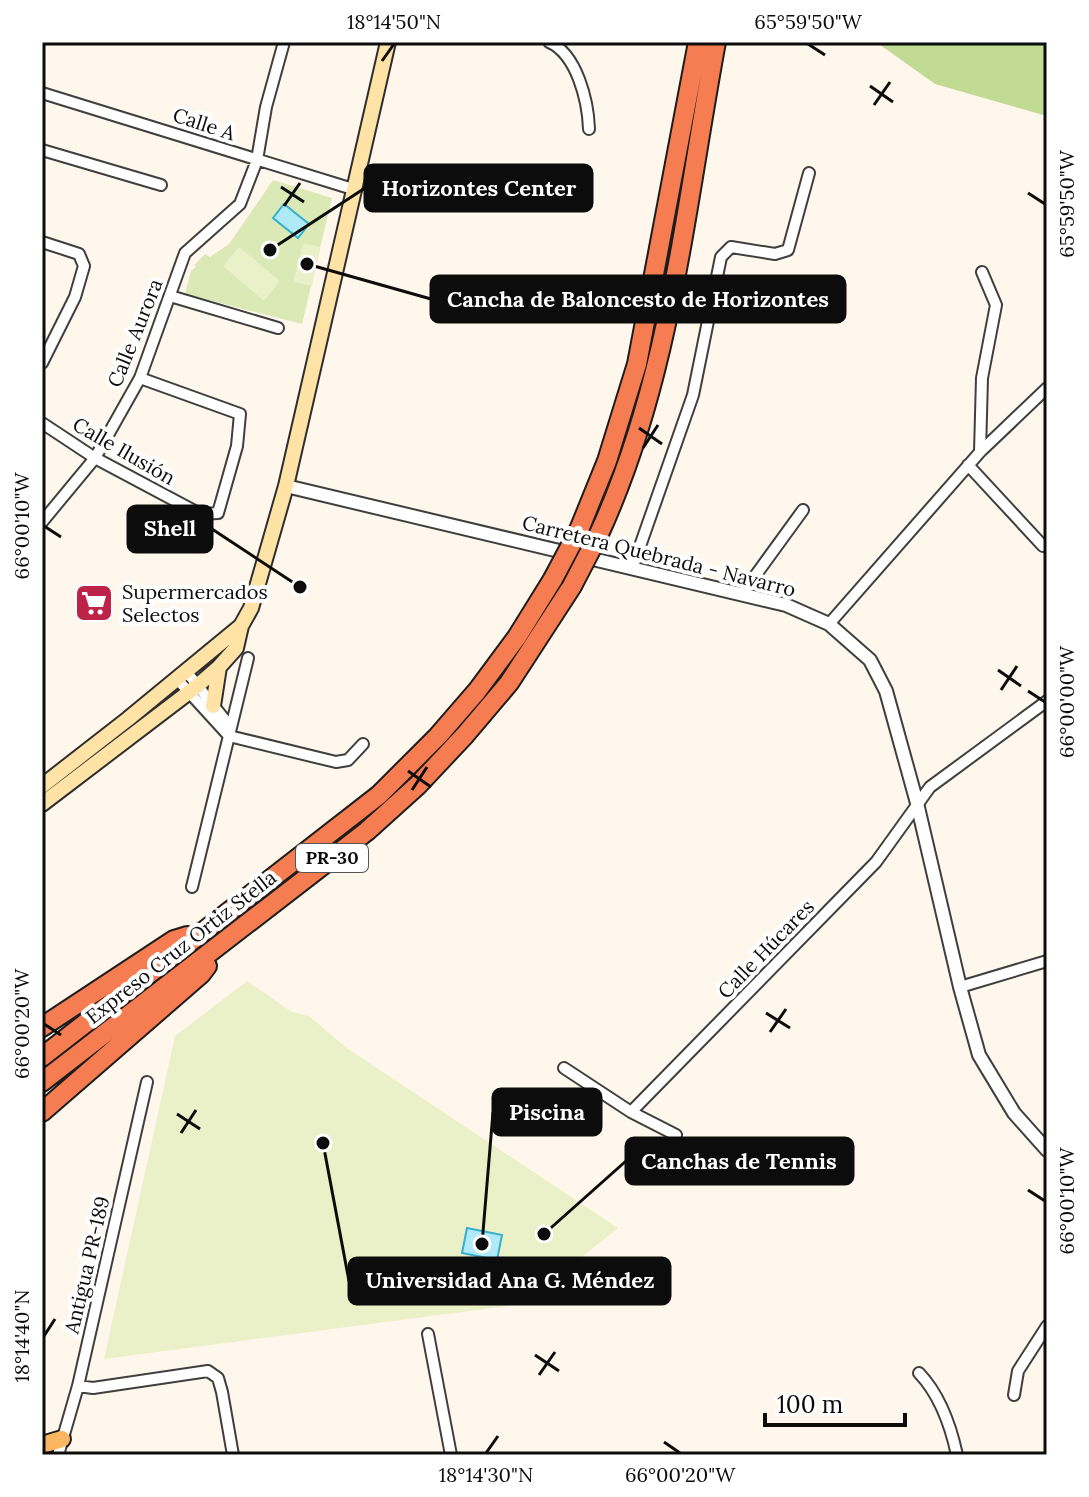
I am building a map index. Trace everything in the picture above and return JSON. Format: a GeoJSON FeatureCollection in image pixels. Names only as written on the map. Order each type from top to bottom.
{"type":"FeatureCollection","features":[{"type":"Feature","properties":{"kind":"highway"},"geometry":{"type":"LineString","coordinates":[[691,42],[691,82]]}},
{"type":"Feature","properties":{"kind":"highway","name":"Expreso Cruz Ortiz Stella"},"geometry":{"type":"LineString","coordinates":[[42,1057],[362,809],[438,736],[496,666],[553,579],[579,530],[607,461],[637,364],[698,42]]}},
{"type":"Feature","properties":{"kind":"highway","name":"Expreso Cruz Ortiz Stella"},"geometry":{"type":"LineString","coordinates":[[42,1082],[367,831],[434,769],[509,683],[572,586],[598,536],[626,470],[654,380],[716,42]]}},
{"type":"Feature","properties":{"kind":"highway"},"geometry":{"type":"LineString","coordinates":[[42,1027],[174,940],[208,928]]}},
{"type":"Feature","properties":{"kind":"highway"},"geometry":{"type":"LineString","coordinates":[[42,1112],[201,974],[224,942]]}},
{"type":"Feature","properties":{"kind":"main road"},"geometry":{"type":"LineString","coordinates":[[42,804],[193,689],[236,648],[241,626],[251,608],[286,486],[388,42]]}},
{"type":"Feature","properties":{"kind":"main road"},"geometry":{"type":"LineString","coordinates":[[42,786],[241,626]]}},
{"type":"Feature","properties":{"kind":"main road"},"geometry":{"type":"LineString","coordinates":[[213,706],[219,667]]}},
{"type":"Feature","properties":{"kind":"main road"},"geometry":{"type":"LineString","coordinates":[[42,1445],[60,1447]]}},
{"type":"Feature","properties":{"kind":"street","name":"Calle Aurora"},"geometry":{"type":"LineString","coordinates":[[42,522],[95,458],[140,378],[185,253],[240,204],[257,160],[266,107],[284,42]]}},
{"type":"Feature","properties":{"kind":"street"},"geometry":{"type":"LineString","coordinates":[[549,42],[556,45],[577,74],[588,104],[589,129]]}},
{"type":"Feature","properties":{"kind":"street","name":"Calle A"},"geometry":{"type":"LineString","coordinates":[[42,93],[356,190]]}},
{"type":"Feature","properties":{"kind":"street"},"geometry":{"type":"LineString","coordinates":[[42,150],[161,185]]}},
{"type":"Feature","properties":{"kind":"street"},"geometry":{"type":"LineString","coordinates":[[632,569],[693,395],[721,257],[731,247],[775,254],[788,250],[809,173]]}},
{"type":"Feature","properties":{"kind":"street"},"geometry":{"type":"LineString","coordinates":[[42,242],[79,254],[84,266],[75,297],[42,363]]}},
{"type":"Feature","properties":{"kind":"street"},"geometry":{"type":"LineString","coordinates":[[980,452],[982,378],[996,305],[982,272]]}},
{"type":"Feature","properties":{"kind":"street"},"geometry":{"type":"LineString","coordinates":[[170,296],[278,328]]}},
{"type":"Feature","properties":{"kind":"street","name":"Calle Ilusión"},"geometry":{"type":"LineString","coordinates":[[42,423],[95,458],[200,514],[218,513],[237,446],[240,414],[140,378]]}},
{"type":"Feature","properties":{"kind":"street"},"geometry":{"type":"LineString","coordinates":[[829,624],[980,452],[1047,388]]}},
{"type":"Feature","properties":{"kind":"street"},"geometry":{"type":"LineString","coordinates":[[968,465],[1043,546]]}},
{"type":"Feature","properties":{"kind":"street","name":"Carretera Quebrada - Navarro"},"geometry":{"type":"LineString","coordinates":[[286,486],[786,605],[829,624],[870,660],[886,691],[979,1055],[1014,1113],[1047,1150]]}},
{"type":"Feature","properties":{"kind":"street"},"geometry":{"type":"LineString","coordinates":[[742,594],[803,510]]}},
{"type":"Feature","properties":{"kind":"street"},"geometry":{"type":"LineString","coordinates":[[192,887],[248,658]]}},
{"type":"Feature","properties":{"kind":"street"},"geometry":{"type":"LineString","coordinates":[[182,675],[229,736],[336,762],[348,760],[363,744]]}},
{"type":"Feature","properties":{"kind":"street"},"geometry":{"type":"LineString","coordinates":[[193,689],[225,720],[229,736]]}},
{"type":"Feature","properties":{"kind":"street","name":"Calle Húcares"},"geometry":{"type":"LineString","coordinates":[[631,1112],[876,862],[930,787],[1047,701]]}},
{"type":"Feature","properties":{"kind":"street"},"geometry":{"type":"LineString","coordinates":[[960,987],[1047,961]]}},
{"type":"Feature","properties":{"kind":"street"},"geometry":{"type":"LineString","coordinates":[[564,1068],[631,1112],[676,1135]]}},
{"type":"Feature","properties":{"kind":"street","name":"Antigua PR-189"},"geometry":{"type":"LineString","coordinates":[[60,1447],[78,1386],[147,1082]]}},
{"type":"Feature","properties":{"kind":"street"},"geometry":{"type":"LineString","coordinates":[[1014,1395],[1018,1371],[1047,1326]]}},
{"type":"Feature","properties":{"kind":"street"},"geometry":{"type":"LineString","coordinates":[[428,1334],[451,1455]]}},
{"type":"Feature","properties":{"kind":"street"},"geometry":{"type":"LineString","coordinates":[[78,1386],[93,1388],[208,1371],[218,1378],[233,1455]]}},
{"type":"Feature","properties":{"kind":"street"},"geometry":{"type":"LineString","coordinates":[[919,1373],[932,1389],[957,1455]]}},
{"type":"Feature","properties":{"kind":"green space"},"geometry":{"type":"Polygon","coordinates":[[[876,42],[1047,42],[1047,116],[935,84],[876,42]]]}},
{"type":"Feature","properties":{"kind":"green space"},"geometry":{"type":"Polygon","coordinates":[[[273,180],[332,198],[302,324],[185,294],[191,271],[196,267],[194,265],[205,254],[210,257],[229,244],[273,180]]]}},
{"type":"Feature","properties":{"kind":"green space"},"geometry":{"type":"Polygon","coordinates":[[[303,243],[320,247],[312,286],[293,282],[303,243]]]}},
{"type":"Feature","properties":{"kind":"green space"},"geometry":{"type":"Polygon","coordinates":[[[239,247],[280,281],[264,301],[223,266],[239,247]]]}},
{"type":"Feature","properties":{"kind":"green space"},"geometry":{"type":"Polygon","coordinates":[[[247,981],[292,1012],[309,1016],[348,1049],[618,1228],[523,1304],[104,1359],[175,1036],[247,981]]]}},
{"type":"Feature","properties":{"kind":"water"},"geometry":{"type":"Polygon","coordinates":[[[284,204],[309,224],[298,238],[273,218],[284,204]]]}},
{"type":"Feature","properties":{"kind":"water"},"geometry":{"type":"Polygon","coordinates":[[[467,1228],[502,1235],[497,1260],[462,1253],[467,1228]]]}},
{"type":"Feature","properties":{"kind":"place","name":"Horizontes Center"},"geometry":{"type":"Point","coordinates":[270,250]}},
{"type":"Feature","properties":{"kind":"place","name":"Cancha de Baloncesto de Horizontes"},"geometry":{"type":"Point","coordinates":[307,264]}},
{"type":"Feature","properties":{"kind":"place","name":"Shell"},"geometry":{"type":"Point","coordinates":[300,587]}},
{"type":"Feature","properties":{"kind":"place","name":"Supermercados Selectos"},"geometry":{"type":"Point","coordinates":[94,603]}},
{"type":"Feature","properties":{"kind":"place","name":"Universidad Ana G. Méndez"},"geometry":{"type":"Point","coordinates":[323,1143]}},
{"type":"Feature","properties":{"kind":"place","name":"Canchas de Tennis"},"geometry":{"type":"Point","coordinates":[544,1234]}},
{"type":"Feature","properties":{"kind":"place","name":"Piscina"},"geometry":{"type":"Point","coordinates":[482,1244]}}]}
